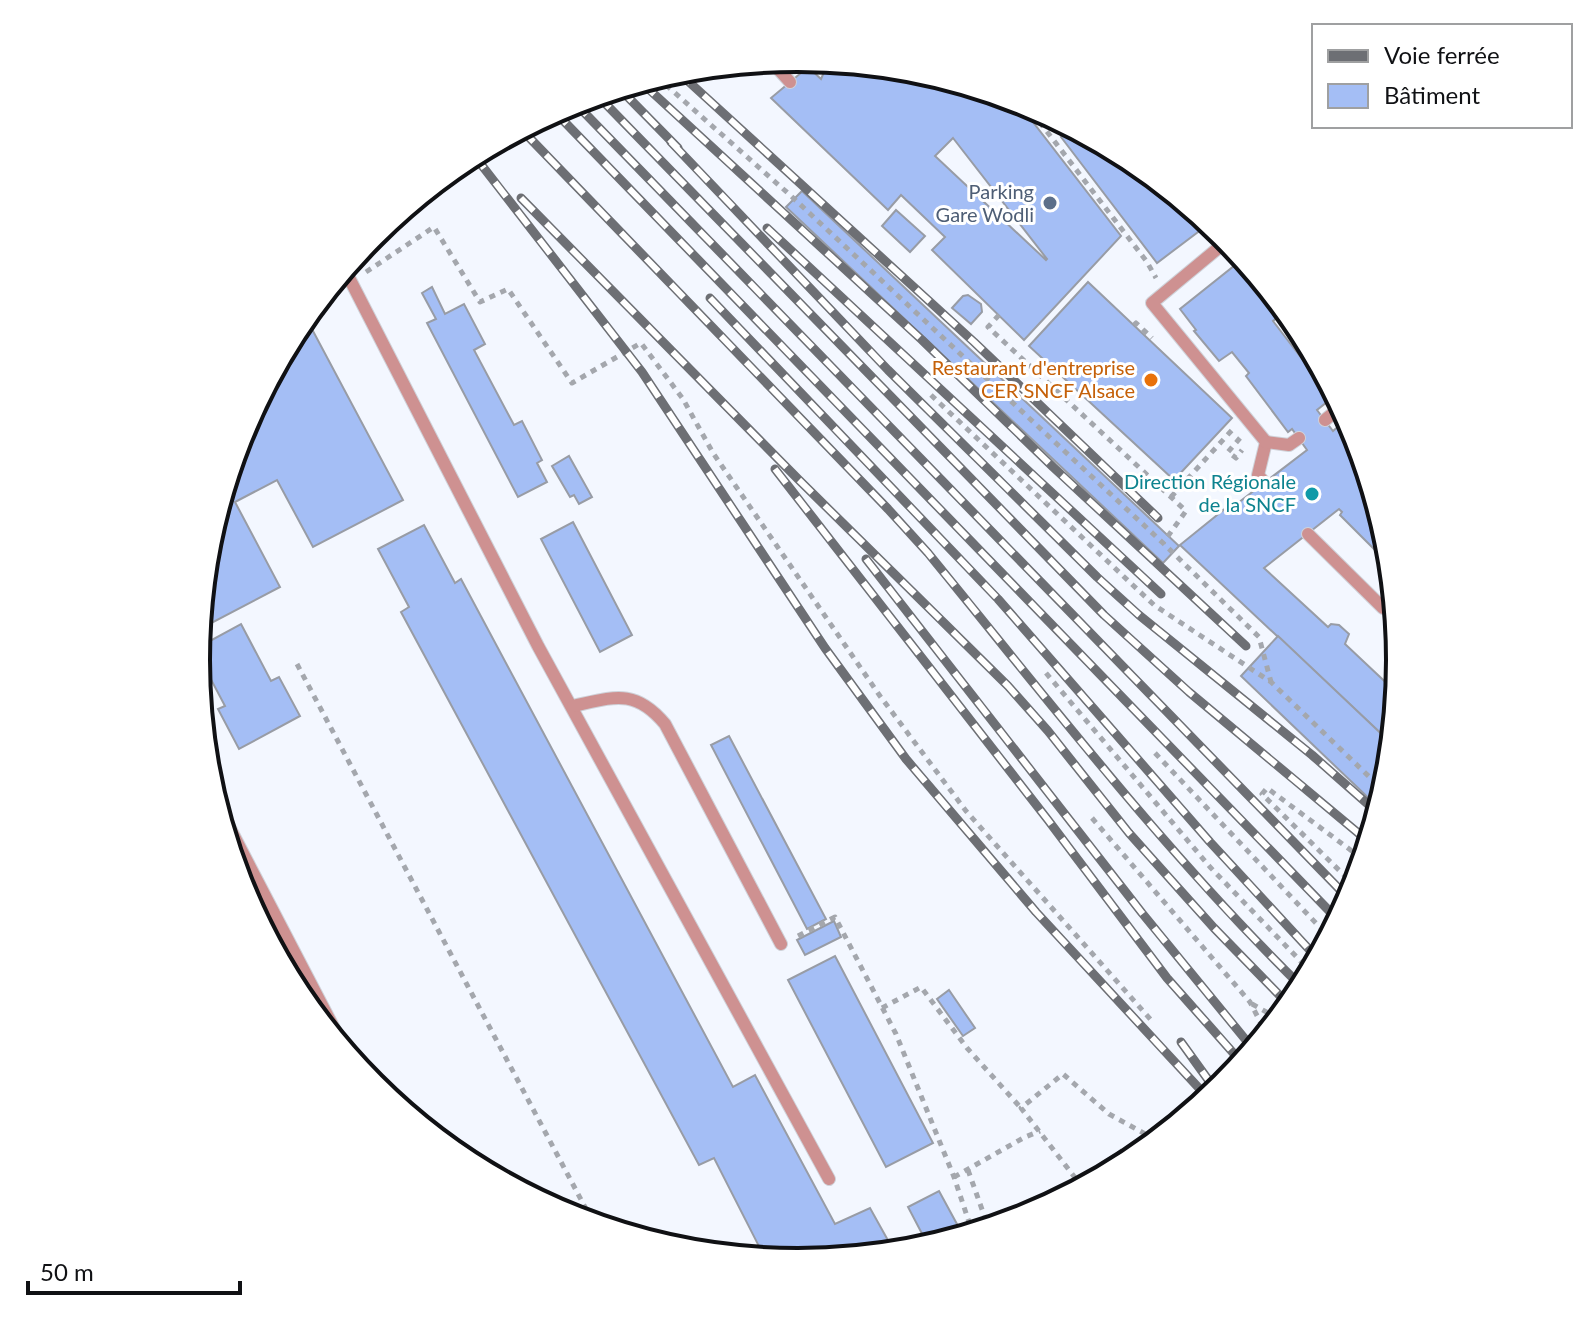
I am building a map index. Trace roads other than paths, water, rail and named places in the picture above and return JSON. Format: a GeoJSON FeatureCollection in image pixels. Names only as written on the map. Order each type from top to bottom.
{"type":"FeatureCollection","features":[{"type":"Feature","properties":{"kind":"lane"},"geometry":{"type":"LineString","coordinates":[[781,72],[790,82]]}},
{"type":"Feature","properties":{"kind":"lane"},"geometry":{"type":"LineString","coordinates":[[1218,248],[1152,303],[1266,442],[1289,445],[1299,438]]}},
{"type":"Feature","properties":{"kind":"lane"},"geometry":{"type":"LineString","coordinates":[[350,279],[538,646],[829,1179]]}},
{"type":"Feature","properties":{"kind":"lane"},"geometry":{"type":"LineString","coordinates":[[1325,420],[1332,414]]}},
{"type":"Feature","properties":{"kind":"lane"},"geometry":{"type":"LineString","coordinates":[[1265,483],[1258,475],[1266,442]]}},
{"type":"Feature","properties":{"kind":"lane"},"geometry":{"type":"LineString","coordinates":[[1308,534],[1383,607]]}},
{"type":"Feature","properties":{"kind":"lane"},"geometry":{"type":"LineString","coordinates":[[573,706],[621,696],[650,706],[665,724],[781,944]]}},
{"type":"Feature","properties":{"kind":"lane"},"geometry":{"type":"LineString","coordinates":[[241,849],[323,1008]]}},
{"type":"Feature","properties":{"kind":"railway"},"geometry":{"type":"LineString","coordinates":[[689,82],[974,342],[1158,518]]}},
{"type":"Feature","properties":{"kind":"railway"},"geometry":{"type":"LineString","coordinates":[[651,91],[922,340],[1246,646]]}},
{"type":"Feature","properties":{"kind":"railway"},"geometry":{"type":"LineString","coordinates":[[628,97],[678,148]]}},
{"type":"Feature","properties":{"kind":"railway"},"geometry":{"type":"LineString","coordinates":[[606,104],[1104,615],[1189,692],[1360,834]]}},
{"type":"Feature","properties":{"kind":"railway"},"geometry":{"type":"LineString","coordinates":[[584,113],[1340,890]]}},
{"type":"Feature","properties":{"kind":"railway"},"geometry":{"type":"LineString","coordinates":[[564,121],[1330,912]]}},
{"type":"Feature","properties":{"kind":"railway"},"geometry":{"type":"LineString","coordinates":[[529,138],[928,553],[1156,830],[1293,978]]}},
{"type":"Feature","properties":{"kind":"railway"},"geometry":{"type":"LineString","coordinates":[[671,142],[888,370],[1097,577],[1368,804]]}},
{"type":"Feature","properties":{"kind":"railway"},"geometry":{"type":"LineString","coordinates":[[481,165],[642,372],[825,648],[906,759],[1036,912],[1200,1090]]}},
{"type":"Feature","properties":{"kind":"railway"},"geometry":{"type":"LineString","coordinates":[[521,198],[798,479],[1008,686],[1129,833],[1281,996]]}},
{"type":"Feature","properties":{"kind":"railway"},"geometry":{"type":"LineString","coordinates":[[767,228],[1161,594]]}},
{"type":"Feature","properties":{"kind":"railway"},"geometry":{"type":"LineString","coordinates":[[710,298],[998,599],[1210,842],[1310,951]]}},
{"type":"Feature","properties":{"kind":"railway"},"geometry":{"type":"LineString","coordinates":[[775,469],[1167,978],[1235,1055]]}},
{"type":"Feature","properties":{"kind":"railway"},"geometry":{"type":"LineString","coordinates":[[866,559],[1142,913],[1247,1041]]}},
{"type":"Feature","properties":{"kind":"railway"},"geometry":{"type":"LineString","coordinates":[[1181,1042],[1209,1081]]}},
{"type":"Feature","properties":{"kind":"place","name":"Parking Gare Wodli"},"geometry":{"type":"Point","coordinates":[1050,203]}},
{"type":"Feature","properties":{"kind":"place","name":"Restaurant d'entreprise CER SNCF Alsace"},"geometry":{"type":"Point","coordinates":[1151,380]}},
{"type":"Feature","properties":{"kind":"place","name":"Direction Régionale de la SNCF"},"geometry":{"type":"Point","coordinates":[1312,494]}}]}
